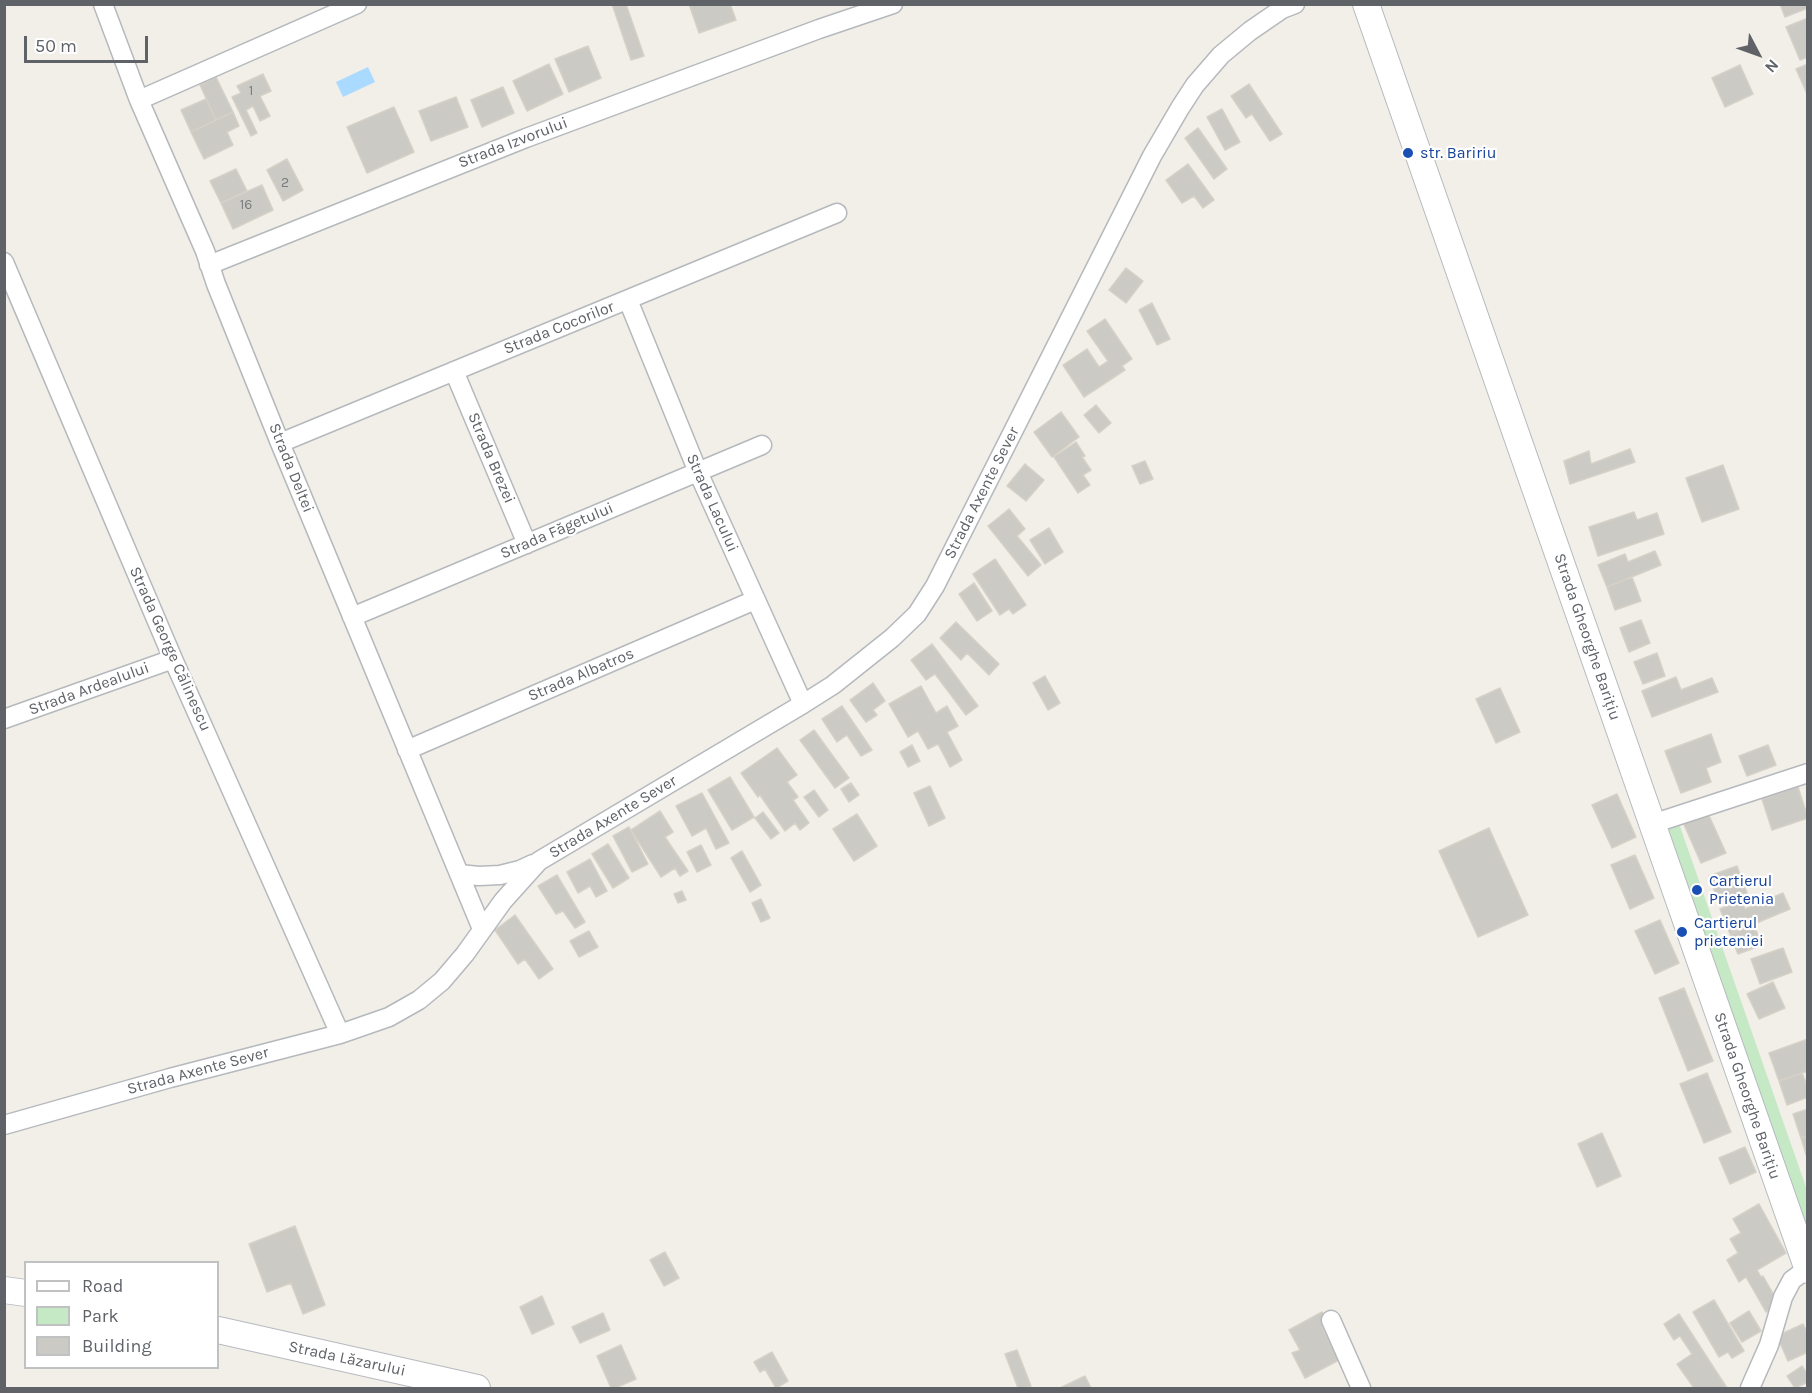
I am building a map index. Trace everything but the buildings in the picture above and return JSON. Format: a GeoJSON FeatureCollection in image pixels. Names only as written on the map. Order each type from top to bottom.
{"type":"FeatureCollection","features":[{"type":"Feature","properties":{"kind":"main road","name":"Strada Gheorghe Barițiu"},"geometry":{"type":"LineString","coordinates":[[1366,4],[1807,1269]]}},
{"type":"Feature","properties":{"kind":"main road"},"geometry":{"type":"LineString","coordinates":[[4,1290],[24,1293]]}},
{"type":"Feature","properties":{"kind":"main road","name":"Strada Lăzarului"},"geometry":{"type":"LineString","coordinates":[[219,1330],[477,1389]]}},
{"type":"Feature","properties":{"kind":"street","name":"Strada Deltei"},"geometry":{"type":"LineString","coordinates":[[103,4],[139,100],[482,929]]}},
{"type":"Feature","properties":{"kind":"street"},"geometry":{"type":"LineString","coordinates":[[139,100],[357,4]]}},
{"type":"Feature","properties":{"kind":"street","name":"Strada Izvorului"},"geometry":{"type":"LineString","coordinates":[[209,265],[526,138],[819,29],[893,4]]}},
{"type":"Feature","properties":{"kind":"street","name":"Strada Axente Sever"},"geometry":{"type":"LineString","coordinates":[[459,874],[500,875],[520,870],[539,861],[833,685],[892,638],[917,614],[935,586],[1152,156],[1180,108],[1195,85],[1221,55],[1250,31],[1282,9],[1295,4]]}},
{"type":"Feature","properties":{"kind":"street","name":"Strada Cocorilor"},"geometry":{"type":"LineString","coordinates":[[280,443],[837,213]]}},
{"type":"Feature","properties":{"kind":"street","name":"Strada George Călinescu"},"geometry":{"type":"LineString","coordinates":[[4,262],[173,659],[340,1034]]}},
{"type":"Feature","properties":{"kind":"street","name":"Strada Lacului"},"geometry":{"type":"LineString","coordinates":[[628,300],[698,472],[803,704]]}},
{"type":"Feature","properties":{"kind":"street","name":"Strada Brezei"},"geometry":{"type":"LineString","coordinates":[[454,371],[527,544]]}},
{"type":"Feature","properties":{"kind":"street","name":"Strada Făgetului"},"geometry":{"type":"LineString","coordinates":[[352,617],[762,445]]}},
{"type":"Feature","properties":{"kind":"street","name":"Strada Albatros"},"geometry":{"type":"LineString","coordinates":[[407,750],[755,600]]}},
{"type":"Feature","properties":{"kind":"street","name":"Strada Ardealului"},"geometry":{"type":"LineString","coordinates":[[4,719],[173,659]]}},
{"type":"Feature","properties":{"kind":"street"},"geometry":{"type":"LineString","coordinates":[[1652,824],[1808,773]]}},
{"type":"Feature","properties":{"kind":"street","name":"Strada Axente Sever"},"geometry":{"type":"LineString","coordinates":[[4,1125],[170,1078],[340,1034],[389,1017],[419,1000],[442,981],[503,901],[539,861]]}},
{"type":"Feature","properties":{"kind":"street"},"geometry":{"type":"LineString","coordinates":[[1750,1389],[1768,1345],[1783,1297],[1792,1280],[1807,1269]]}},
{"type":"Feature","properties":{"kind":"street"},"geometry":{"type":"LineString","coordinates":[[1331,1320],[1361,1389]]}},
{"type":"Feature","properties":{"kind":"green space"},"geometry":{"type":"Polygon","coordinates":[[[1676,815],[1807,1190],[1807,1270],[1652,824],[1676,815]]]}},
{"type":"Feature","properties":{"kind":"water"},"geometry":{"type":"Polygon","coordinates":[[[368,67],[375,82],[343,97],[336,82],[368,67]]]}},
{"type":"Feature","properties":{"kind":"place","name":"str. Baririu"},"geometry":{"type":"Point","coordinates":[1408,153]}},
{"type":"Feature","properties":{"kind":"place","name":"Cartierul Prietenia"},"geometry":{"type":"Point","coordinates":[1697,890]}},
{"type":"Feature","properties":{"kind":"place","name":"Cartierul prieteniei"},"geometry":{"type":"Point","coordinates":[1682,932]}}]}
